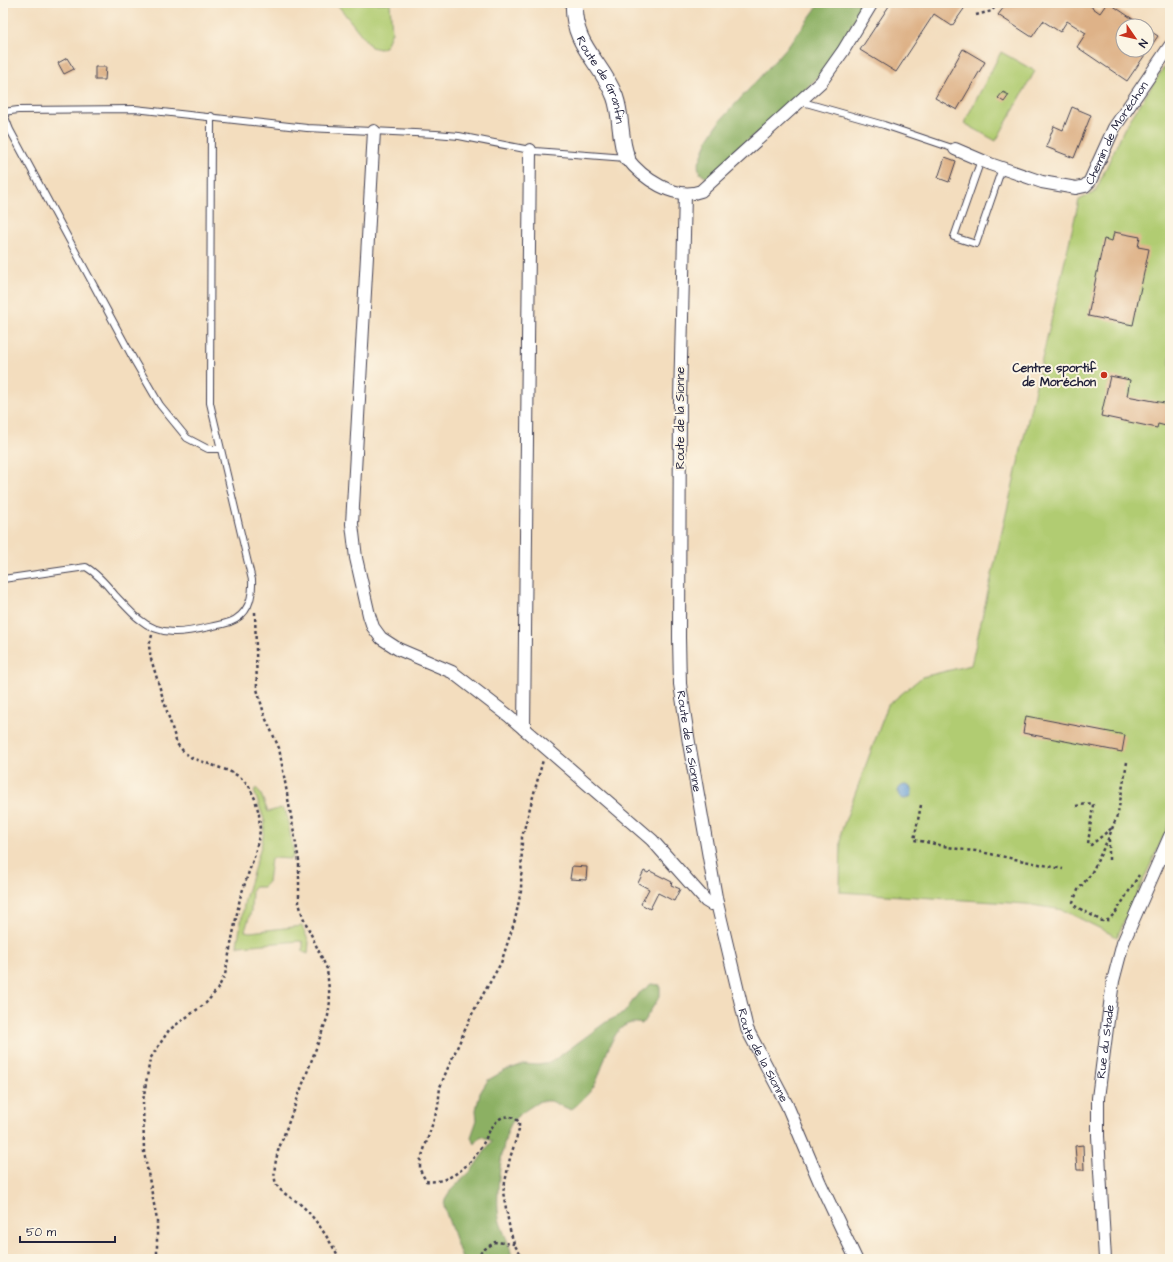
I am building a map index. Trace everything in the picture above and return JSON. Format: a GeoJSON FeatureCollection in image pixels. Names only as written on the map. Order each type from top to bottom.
{"type":"FeatureCollection","features":[{"type":"Feature","properties":{"kind":"street","name":"Route de Granfin"},"geometry":{"type":"LineString","coordinates":[[574,3],[575,22],[580,38],[615,96],[627,158]]}},
{"type":"Feature","properties":{"kind":"street"},"geometry":{"type":"LineString","coordinates":[[627,158],[639,171],[667,189],[685,194],[696,192],[704,188],[802,99],[830,70],[872,3]]}},
{"type":"Feature","properties":{"kind":"street","name":"Chemin de Moréchon"},"geometry":{"type":"LineString","coordinates":[[955,149],[1042,182],[1069,188],[1084,186],[1090,181],[1114,128],[1170,46]]}},
{"type":"Feature","properties":{"kind":"street"},"geometry":{"type":"LineString","coordinates":[[374,131],[352,524],[356,558],[373,627],[384,640],[398,648],[440,665],[452,672],[524,729],[652,840],[706,901],[711,904],[717,903]]}},
{"type":"Feature","properties":{"kind":"street"},"geometry":{"type":"LineString","coordinates":[[524,729],[530,150]]}},
{"type":"Feature","properties":{"kind":"street","name":"Route de la Sionne"},"geometry":{"type":"LineString","coordinates":[[685,194],[680,400],[679,672],[684,714],[717,903],[747,1029],[787,1104],[820,1183],[856,1259]]}},
{"type":"Feature","properties":{"kind":"street","name":"Rue du Stade"},"geometry":{"type":"LineString","coordinates":[[1105,1259],[1098,1136],[1098,1098],[1113,981],[1123,943],[1170,836]]}},
{"type":"Feature","properties":{"kind":"lane"},"geometry":{"type":"LineString","coordinates":[[802,99],[806,103],[884,125],[955,149]]}},
{"type":"Feature","properties":{"kind":"lane"},"geometry":{"type":"LineString","coordinates":[[220,449],[208,449],[187,438],[160,406],[10,130],[3,112],[18,110],[135,109],[211,116],[308,128],[453,135],[530,150],[612,158],[627,158]]}},
{"type":"Feature","properties":{"kind":"lane"},"geometry":{"type":"LineString","coordinates":[[3,578],[86,567],[100,578],[139,620],[154,629],[169,633],[233,621],[244,613],[251,598],[252,580],[236,506],[220,449],[210,403],[211,116]]}},
{"type":"Feature","properties":{"kind":"lane"},"geometry":{"type":"LineString","coordinates":[[981,160],[954,237],[976,244],[1002,168]]}},
{"type":"Feature","properties":{"kind":"path"},"geometry":{"type":"LineString","coordinates":[[976,15],[992,12],[997,3]]}},
{"type":"Feature","properties":{"kind":"path"},"geometry":{"type":"LineString","coordinates":[[251,598],[254,600],[255,607],[257,689],[265,718],[280,748],[299,861],[299,903],[303,917],[327,969],[330,1001],[328,1016],[278,1151],[274,1171],[277,1186],[288,1197],[299,1203],[323,1231],[340,1259]]}},
{"type":"Feature","properties":{"kind":"path"},"geometry":{"type":"LineString","coordinates":[[154,629],[149,646],[151,659],[177,744],[192,758],[229,771],[240,777],[249,786],[255,799],[261,823],[259,842],[240,898],[226,975],[217,990],[206,1003],[170,1030],[150,1059],[143,1101],[144,1152],[156,1220],[157,1259]]}},
{"type":"Feature","properties":{"kind":"path"},"geometry":{"type":"LineString","coordinates":[[523,1259],[514,1244],[503,1192],[510,1158],[519,1130],[519,1122],[515,1118],[502,1117],[495,1123],[478,1153],[456,1174],[436,1182],[426,1181],[420,1170],[420,1162],[438,1107],[440,1087],[444,1076],[473,1012],[501,963],[515,920],[521,891],[522,837],[546,748]]}},
{"type":"Feature","properties":{"kind":"path"},"geometry":{"type":"LineString","coordinates":[[1127,762],[1118,813],[1109,837],[1091,874],[1078,890],[1073,902],[1075,906],[1102,921],[1108,920],[1116,912],[1137,877],[1143,871]]}},
{"type":"Feature","properties":{"kind":"path"},"geometry":{"type":"LineString","coordinates":[[1076,806],[1092,803],[1093,805],[1088,844],[1091,845],[1113,826]]}},
{"type":"Feature","properties":{"kind":"path"},"geometry":{"type":"LineString","coordinates":[[921,805],[914,840],[1063,869]]}},
{"type":"Feature","properties":{"kind":"path"},"geometry":{"type":"LineString","coordinates":[[1109,837],[1109,860]]}},
{"type":"Feature","properties":{"kind":"path"},"geometry":{"type":"LineString","coordinates":[[477,1259],[482,1251],[495,1242],[514,1244]]}},
{"type":"Feature","properties":{"kind":"green space"},"geometry":{"type":"Polygon","coordinates":[[[336,3],[390,3],[392,32],[386,46],[380,49],[371,47],[336,3]]]}},
{"type":"Feature","properties":{"kind":"green space"},"geometry":{"type":"Polygon","coordinates":[[[820,3],[865,3],[823,71],[799,97],[747,141],[712,176],[705,177],[700,173],[698,166],[708,139],[719,122],[790,44],[820,3]]]}},
{"type":"Feature","properties":{"kind":"green space"},"geometry":{"type":"Polygon","coordinates":[[[1001,52],[1035,71],[996,141],[964,123],[1001,52]]]}},
{"type":"Feature","properties":{"kind":"green space","name":"Centre sportif de Moréchon"},"geometry":{"type":"Polygon","coordinates":[[[1170,58],[1170,819],[1166,831],[1117,937],[1063,910],[1026,904],[840,892],[841,832],[888,705],[922,677],[971,665],[1079,200],[1095,192],[1124,129],[1170,58]]]}},
{"type":"Feature","properties":{"kind":"green space"},"geometry":{"type":"Polygon","coordinates":[[[256,788],[260,792],[268,812],[281,808],[286,812],[294,854],[291,859],[271,859],[268,882],[263,887],[255,887],[252,890],[251,911],[245,931],[250,932],[302,926],[309,942],[308,954],[303,952],[303,942],[300,941],[237,945],[245,899],[262,843],[265,822],[254,791],[256,788]]]}},
{"type":"Feature","properties":{"kind":"green space"},"geometry":{"type":"Polygon","coordinates":[[[651,984],[660,985],[660,996],[642,1024],[632,1023],[624,1026],[617,1033],[607,1052],[595,1084],[582,1100],[571,1110],[551,1101],[540,1101],[520,1114],[511,1124],[507,1132],[502,1156],[498,1184],[498,1209],[499,1218],[510,1248],[512,1259],[462,1259],[444,1207],[445,1199],[450,1191],[471,1171],[492,1141],[481,1136],[475,1144],[471,1137],[477,1120],[476,1110],[480,1093],[488,1080],[504,1071],[524,1064],[538,1065],[550,1063],[606,1022],[624,1013],[637,995],[651,984]]]}},
{"type":"Feature","properties":{"kind":"water"},"geometry":{"type":"Polygon","coordinates":[[[902,785],[908,785],[912,789],[912,795],[908,799],[902,799],[898,795],[898,789],[902,785]]]}},
{"type":"Feature","properties":{"kind":"building"},"geometry":{"type":"Polygon","coordinates":[[[891,3],[968,3],[952,26],[934,14],[896,72],[860,50],[891,3]]]}},
{"type":"Feature","properties":{"kind":"building"},"geometry":{"type":"Polygon","coordinates":[[[1007,3],[1086,3],[1100,13],[1107,3],[1109,3],[1131,18],[1115,18],[1115,58],[1143,58],[1127,81],[1077,47],[1086,33],[1067,21],[1060,32],[1043,21],[1032,37],[998,15],[1007,3]]]}},
{"type":"Feature","properties":{"kind":"building"},"geometry":{"type":"Polygon","coordinates":[[[963,49],[985,62],[957,110],[935,98],[963,49]]]}},
{"type":"Feature","properties":{"kind":"building"},"geometry":{"type":"Polygon","coordinates":[[[67,58],[74,69],[64,74],[58,63],[67,58]]]}},
{"type":"Feature","properties":{"kind":"building"},"geometry":{"type":"Polygon","coordinates":[[[95,67],[106,67],[105,80],[95,80],[95,67]]]}},
{"type":"Feature","properties":{"kind":"building"},"geometry":{"type":"Polygon","coordinates":[[[1003,92],[1009,95],[1004,102],[998,98],[1003,92]]]}},
{"type":"Feature","properties":{"kind":"building"},"geometry":{"type":"Polygon","coordinates":[[[1072,107],[1091,115],[1074,158],[1046,147],[1054,126],[1063,130],[1072,107]]]}},
{"type":"Feature","properties":{"kind":"building"},"geometry":{"type":"Polygon","coordinates":[[[945,157],[956,161],[949,182],[938,178],[945,157]]]}},
{"type":"Feature","properties":{"kind":"building"},"geometry":{"type":"Polygon","coordinates":[[[1114,232],[1140,237],[1138,247],[1149,249],[1133,325],[1088,316],[1104,239],[1112,241],[1114,232]]]}},
{"type":"Feature","properties":{"kind":"building"},"geometry":{"type":"Polygon","coordinates":[[[1110,376],[1130,380],[1127,396],[1170,404],[1170,427],[1158,424],[1157,428],[1101,416],[1110,376]]]}},
{"type":"Feature","properties":{"kind":"building"},"geometry":{"type":"Polygon","coordinates":[[[1026,716],[1125,735],[1122,752],[1023,733],[1026,716]]]}},
{"type":"Feature","properties":{"kind":"building"},"geometry":{"type":"Polygon","coordinates":[[[572,866],[587,867],[586,880],[570,879],[572,866]]]}},
{"type":"Feature","properties":{"kind":"building"},"geometry":{"type":"Polygon","coordinates":[[[644,871],[648,873],[650,871],[672,882],[671,885],[680,889],[674,901],[658,893],[650,909],[641,904],[649,889],[638,883],[644,871]]]}},
{"type":"Feature","properties":{"kind":"building"},"geometry":{"type":"Polygon","coordinates":[[[1083,1145],[1084,1170],[1077,1170],[1075,1146],[1083,1145]]]}},
{"type":"Feature","properties":{"kind":"place","name":"Centre sportif de Moréchon"},"geometry":{"type":"Point","coordinates":[1104,375]}}]}
